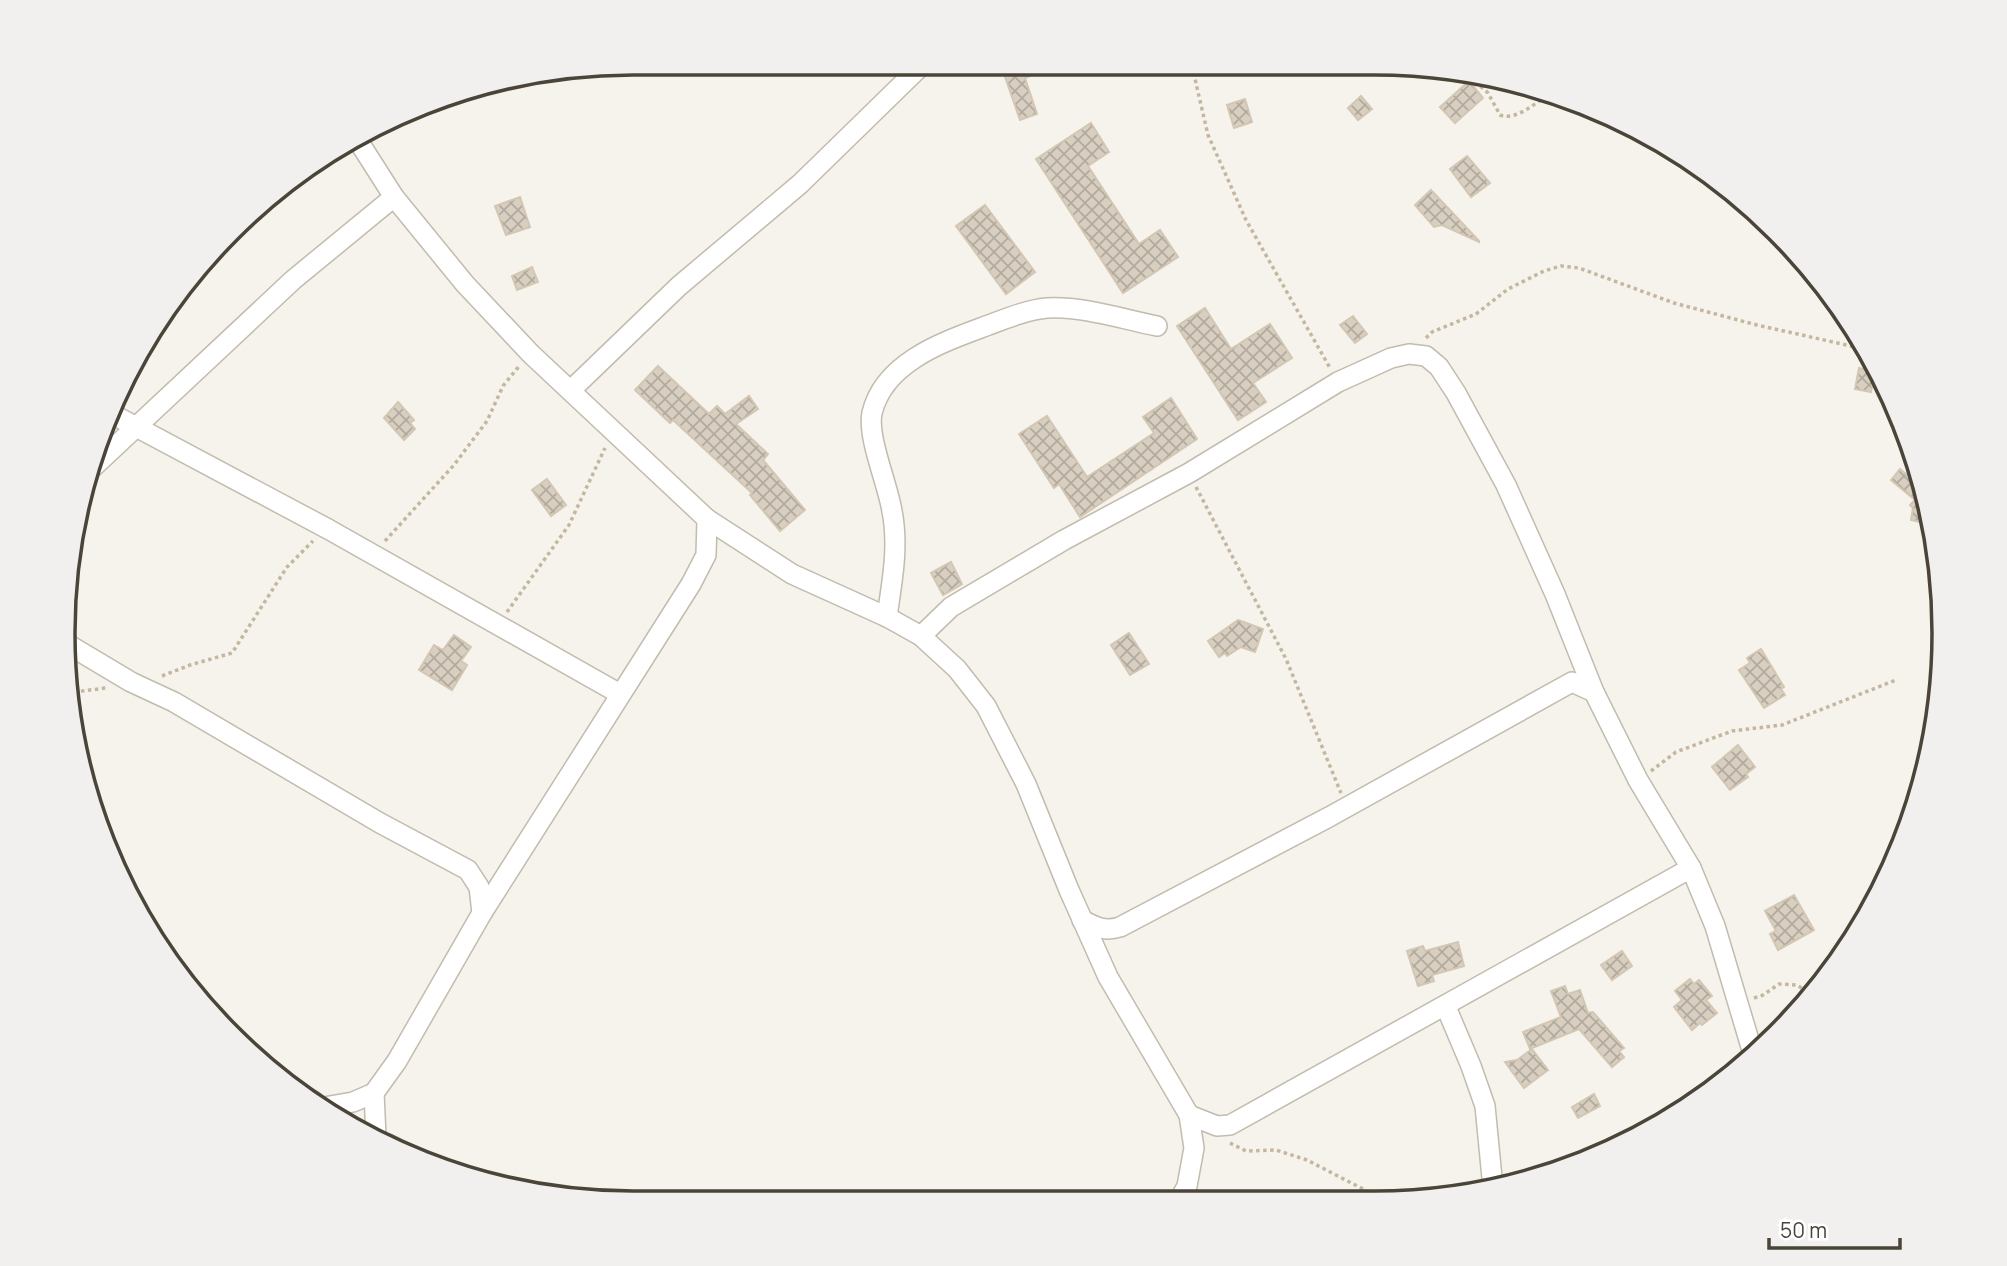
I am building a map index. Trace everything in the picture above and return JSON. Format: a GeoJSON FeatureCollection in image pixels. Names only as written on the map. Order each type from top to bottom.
{"type":"FeatureCollection","features":[{"type":"Feature","properties":{"kind":"street"},"geometry":{"type":"LineString","coordinates":[[571,390],[679,286],[800,184],[912,75]]}},
{"type":"Feature","properties":{"kind":"street"},"geometry":{"type":"LineString","coordinates":[[361,146],[394,197],[465,284],[531,354],[707,519],[792,574],[887,617],[921,636],[957,670],[986,706],[1026,784],[1108,977],[1189,1115],[1194,1148],[1184,1191]]}},
{"type":"Feature","properties":{"kind":"street"},"geometry":{"type":"LineString","coordinates":[[104,457],[293,280],[394,197]]}},
{"type":"Feature","properties":{"kind":"street"},"geometry":{"type":"LineString","coordinates":[[887,617],[896,552],[893,513],[871,431],[872,413],[879,396],[896,372],[920,353],[960,335],[1010,317],[1046,308],[1080,310],[1157,326]]}},
{"type":"Feature","properties":{"kind":"street"},"geometry":{"type":"LineString","coordinates":[[921,636],[951,607],[1064,540],[1189,474],[1338,382],[1391,358],[1409,354],[1426,356],[1439,368],[1456,393],[1506,485],[1555,594],[1594,692],[1638,780],[1691,868],[1715,926],[1750,1044]]}},
{"type":"Feature","properties":{"kind":"street"},"geometry":{"type":"LineString","coordinates":[[119,418],[328,529],[620,694]]}},
{"type":"Feature","properties":{"kind":"street"},"geometry":{"type":"LineString","coordinates":[[336,1105],[354,1102],[374,1093],[397,1060],[482,913],[691,584],[706,555],[707,519]]}},
{"type":"Feature","properties":{"kind":"street"},"geometry":{"type":"LineString","coordinates":[[706,555],[740,542]]}},
{"type":"Feature","properties":{"kind":"street"},"geometry":{"type":"LineString","coordinates":[[75,649],[468,870],[479,887],[482,913]]}},
{"type":"Feature","properties":{"kind":"street"},"geometry":{"type":"LineString","coordinates":[[1082,920],[1101,930],[1109,931],[1120,927],[1347,808],[1572,682],[1594,692]]}},
{"type":"Feature","properties":{"kind":"street"},"geometry":{"type":"LineString","coordinates":[[1189,1115],[1217,1126],[1230,1125],[1446,1007],[1691,868]]}},
{"type":"Feature","properties":{"kind":"street"},"geometry":{"type":"LineString","coordinates":[[1446,1007],[1485,1106],[1492,1178]]}},
{"type":"Feature","properties":{"kind":"street"},"geometry":{"type":"LineString","coordinates":[[374,1093],[376,1127]]}},
{"type":"Feature","properties":{"kind":"path"},"geometry":{"type":"LineString","coordinates":[[1194,75],[1208,135],[1246,219],[1338,382]]}},
{"type":"Feature","properties":{"kind":"path"},"geometry":{"type":"LineString","coordinates":[[1480,85],[1488,93],[1500,115],[1508,118],[1540,101]]}},
{"type":"Feature","properties":{"kind":"path"},"geometry":{"type":"LineString","coordinates":[[1409,354],[1432,332],[1476,314],[1508,289],[1544,271],[1561,267],[1579,268],[1674,303],[1757,326],[1852,346]]}},
{"type":"Feature","properties":{"kind":"path"},"geometry":{"type":"LineString","coordinates":[[372,555],[454,465],[487,421],[503,386],[531,354]]}},
{"type":"Feature","properties":{"kind":"path"},"geometry":{"type":"LineString","coordinates":[[498,625],[569,525],[613,430]]}},
{"type":"Feature","properties":{"kind":"path"},"geometry":{"type":"LineString","coordinates":[[1189,474],[1286,659],[1347,808]]}},
{"type":"Feature","properties":{"kind":"path"},"geometry":{"type":"LineString","coordinates":[[138,686],[190,665],[232,653],[287,567],[328,529]]}},
{"type":"Feature","properties":{"kind":"path"},"geometry":{"type":"LineString","coordinates":[[1638,780],[1676,752],[1732,731],[1782,725],[1896,680]]}},
{"type":"Feature","properties":{"kind":"path"},"geometry":{"type":"LineString","coordinates":[[1738,1001],[1763,995],[1779,984],[1797,985],[1803,989]]}},
{"type":"Feature","properties":{"kind":"path"},"geometry":{"type":"LineString","coordinates":[[1229,1143],[1246,1151],[1276,1150],[1307,1160],[1367,1191]]}},
{"type":"Feature","properties":{"kind":"building"},"geometry":{"type":"Polygon","coordinates":[[[1004,75],[1032,75],[1025,78],[1037,114],[1020,120],[1004,75]]]}},
{"type":"Feature","properties":{"kind":"building"},"geometry":{"type":"Polygon","coordinates":[[[1466,83],[1472,84],[1483,98],[1455,123],[1440,107],[1466,83]]]}},
{"type":"Feature","properties":{"kind":"building"},"geometry":{"type":"Polygon","coordinates":[[[1361,96],[1372,109],[1358,120],[1348,108],[1361,96]]]}},
{"type":"Feature","properties":{"kind":"building"},"geometry":{"type":"Polygon","coordinates":[[[1245,99],[1252,122],[1234,128],[1227,105],[1245,99]]]}},
{"type":"Feature","properties":{"kind":"building"},"geometry":{"type":"Polygon","coordinates":[[[1091,123],[1109,152],[1088,166],[1139,244],[1160,230],[1178,257],[1123,293],[1036,159],[1091,123]]]}},
{"type":"Feature","properties":{"kind":"building"},"geometry":{"type":"Polygon","coordinates":[[[1467,156],[1490,183],[1471,197],[1450,169],[1467,156]]]}},
{"type":"Feature","properties":{"kind":"building"},"geometry":{"type":"Polygon","coordinates":[[[1431,190],[1479,242],[1442,225],[1434,227],[1415,205],[1431,190]]]}},
{"type":"Feature","properties":{"kind":"building"},"geometry":{"type":"Polygon","coordinates":[[[520,197],[530,227],[506,235],[495,206],[520,197]]]}},
{"type":"Feature","properties":{"kind":"building"},"geometry":{"type":"Polygon","coordinates":[[[985,205],[1035,272],[1006,294],[956,226],[985,205]]]}},
{"type":"Feature","properties":{"kind":"building"},"geometry":{"type":"Polygon","coordinates":[[[532,267],[538,282],[517,290],[512,276],[532,267]]]}},
{"type":"Feature","properties":{"kind":"building"},"geometry":{"type":"Polygon","coordinates":[[[1205,308],[1231,349],[1270,324],[1292,358],[1253,383],[1266,402],[1238,420],[1177,326],[1205,308]]]}},
{"type":"Feature","properties":{"kind":"building"},"geometry":{"type":"Polygon","coordinates":[[[1353,316],[1367,334],[1355,343],[1340,325],[1353,316]]]}},
{"type":"Feature","properties":{"kind":"building"},"geometry":{"type":"Polygon","coordinates":[[[658,366],[709,414],[717,406],[725,414],[749,396],[758,409],[736,424],[768,454],[763,460],[805,510],[780,531],[750,495],[752,493],[673,420],[670,423],[635,390],[658,366]]]}},
{"type":"Feature","properties":{"kind":"building"},"geometry":{"type":"Polygon","coordinates":[[[1859,368],[1865,370],[1873,384],[1871,392],[1855,389],[1859,368]]]}},
{"type":"Feature","properties":{"kind":"building"},"geometry":{"type":"Polygon","coordinates":[[[1171,398],[1197,439],[1080,517],[1059,484],[1054,488],[1019,434],[1047,416],[1087,477],[1154,433],[1143,417],[1171,398]]]}},
{"type":"Feature","properties":{"kind":"building"},"geometry":{"type":"Polygon","coordinates":[[[398,402],[414,420],[410,423],[415,429],[404,440],[384,418],[398,402]]]}},
{"type":"Feature","properties":{"kind":"building"},"geometry":{"type":"Polygon","coordinates":[[[1900,469],[1909,477],[1913,489],[1921,522],[1911,520],[1913,508],[1910,505],[1915,500],[1891,480],[1900,469]]]}},
{"type":"Feature","properties":{"kind":"building"},"geometry":{"type":"Polygon","coordinates":[[[547,479],[566,505],[551,516],[532,490],[547,479]]]}},
{"type":"Feature","properties":{"kind":"building"},"geometry":{"type":"Polygon","coordinates":[[[951,562],[962,584],[943,595],[931,573],[951,562]]]}},
{"type":"Feature","properties":{"kind":"building"},"geometry":{"type":"Polygon","coordinates":[[[1238,620],[1263,629],[1255,652],[1241,647],[1227,656],[1225,653],[1219,657],[1208,641],[1238,620]]]}},
{"type":"Feature","properties":{"kind":"building"},"geometry":{"type":"Polygon","coordinates":[[[1129,633],[1149,664],[1130,675],[1111,645],[1129,633]]]}},
{"type":"Feature","properties":{"kind":"building"},"geometry":{"type":"Polygon","coordinates":[[[454,635],[471,647],[461,661],[467,665],[452,690],[419,670],[434,645],[443,650],[454,635]]]}},
{"type":"Feature","properties":{"kind":"building"},"geometry":{"type":"Polygon","coordinates":[[[1761,649],[1784,687],[1781,689],[1785,695],[1764,708],[1739,670],[1750,663],[1747,658],[1761,649]]]}},
{"type":"Feature","properties":{"kind":"building"},"geometry":{"type":"Polygon","coordinates":[[[1738,745],[1755,767],[1746,774],[1748,777],[1730,790],[1712,767],[1738,745]]]}},
{"type":"Feature","properties":{"kind":"building"},"geometry":{"type":"Polygon","coordinates":[[[1794,895],[1814,930],[1778,950],[1770,934],[1776,931],[1765,911],[1794,895]]]}},
{"type":"Feature","properties":{"kind":"building"},"geometry":{"type":"Polygon","coordinates":[[[1458,942],[1464,966],[1432,975],[1434,981],[1418,986],[1407,951],[1423,946],[1425,951],[1458,942]]]}},
{"type":"Feature","properties":{"kind":"building"},"geometry":{"type":"Polygon","coordinates":[[[1622,951],[1632,966],[1612,980],[1601,965],[1622,951]]]}},
{"type":"Feature","properties":{"kind":"building"},"geometry":{"type":"Polygon","coordinates":[[[1690,979],[1694,984],[1699,980],[1712,996],[1706,1000],[1717,1013],[1692,1030],[1674,1007],[1682,1000],[1675,991],[1690,979]]]}},
{"type":"Feature","properties":{"kind":"building"},"geometry":{"type":"Polygon","coordinates":[[[1565,986],[1568,994],[1580,990],[1588,1013],[1593,1012],[1624,1048],[1619,1051],[1624,1057],[1612,1067],[1579,1029],[1530,1049],[1523,1032],[1561,1017],[1551,991],[1565,986]]]}},
{"type":"Feature","properties":{"kind":"building"},"geometry":{"type":"Polygon","coordinates":[[[1532,1049],[1548,1070],[1524,1088],[1505,1062],[1517,1060],[1532,1049]]]}},
{"type":"Feature","properties":{"kind":"building"},"geometry":{"type":"Polygon","coordinates":[[[1594,1094],[1600,1106],[1578,1118],[1572,1107],[1594,1094]]]}}]}
